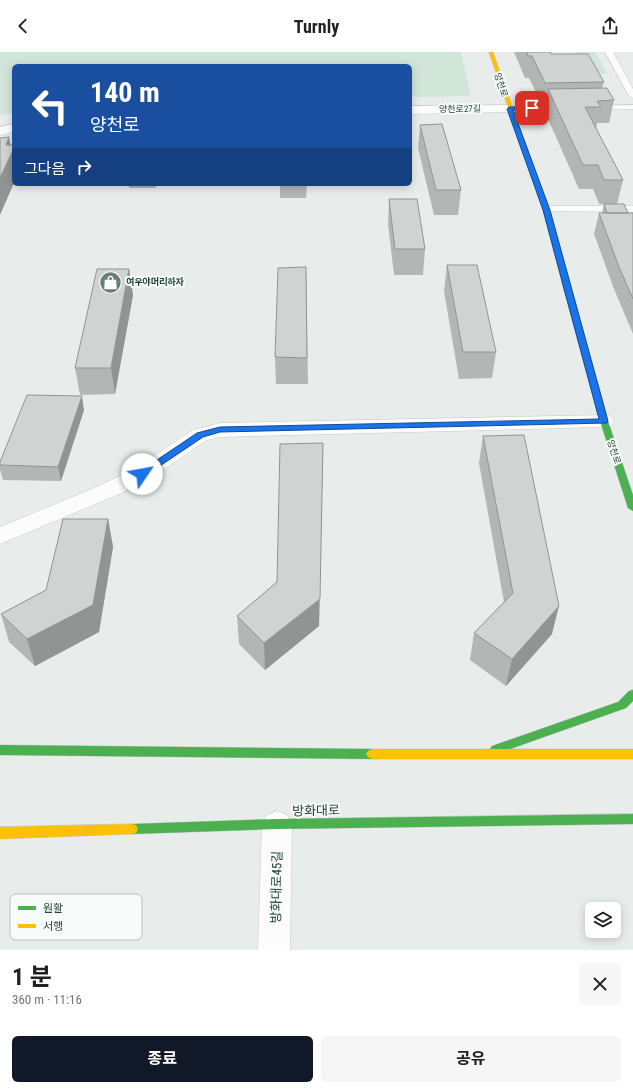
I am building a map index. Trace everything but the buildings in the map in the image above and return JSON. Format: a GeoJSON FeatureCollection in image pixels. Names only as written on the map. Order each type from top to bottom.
{"type":"FeatureCollection","features":[{"type":"Feature","properties":{"kind":"main road","name":"양천로"},"geometry":{"type":"LineString","coordinates":[[490,52],[546,210],[604,421],[633,508]]}},
{"type":"Feature","properties":{"kind":"main road"},"geometry":{"type":"LineString","coordinates":[[480,755],[622,705],[633,694]]}},
{"type":"Feature","properties":{"kind":"main road"},"geometry":{"type":"LineString","coordinates":[[0,750],[480,755],[633,754]]}},
{"type":"Feature","properties":{"kind":"main road","name":"방화대로"},"geometry":{"type":"LineString","coordinates":[[0,833],[277,824],[633,819]]}},
{"type":"Feature","properties":{"kind":"street","name":"양천로27길"},"geometry":{"type":"LineString","coordinates":[[412,110],[509,109]]}},
{"type":"Feature","properties":{"kind":"street"},"geometry":{"type":"LineString","coordinates":[[0,131],[12,128]]}},
{"type":"Feature","properties":{"kind":"street"},"geometry":{"type":"LineString","coordinates":[[0,536],[107,491],[142,474],[200,435],[220,430],[604,421]]}},
{"type":"Feature","properties":{"kind":"street","name":"방화대로45길"},"geometry":{"type":"LineString","coordinates":[[274,950],[277,824]]}},
{"type":"Feature","properties":{"kind":"lane"},"geometry":{"type":"LineString","coordinates":[[609,52],[633,96]]}},
{"type":"Feature","properties":{"kind":"lane"},"geometry":{"type":"LineString","coordinates":[[586,108],[633,107]]}},
{"type":"Feature","properties":{"kind":"lane"},"geometry":{"type":"LineString","coordinates":[[509,109],[571,108]]}},
{"type":"Feature","properties":{"kind":"lane"},"geometry":{"type":"LineString","coordinates":[[546,210],[633,209]]}},
{"type":"Feature","properties":{"kind":"green space"},"geometry":{"type":"Polygon","coordinates":[[[0,52],[461,52],[471,96],[412,97],[412,64],[12,64],[12,113],[0,115],[0,52]]]}},
{"type":"Feature","properties":{"kind":"green space"},"geometry":{"type":"Polygon","coordinates":[[[575,52],[595,52],[607,74],[587,74],[575,52]]]}},
{"type":"Feature","properties":{"kind":"traffic: fast"},"geometry":{"type":"LineString","coordinates":[[566,283],[604,421],[633,508]]}},
{"type":"Feature","properties":{"kind":"traffic: fast"},"geometry":{"type":"LineString","coordinates":[[496,749],[622,705],[633,694]]}},
{"type":"Feature","properties":{"kind":"traffic: fast"},"geometry":{"type":"LineString","coordinates":[[0,750],[372,754]]}},
{"type":"Feature","properties":{"kind":"traffic: fast"},"geometry":{"type":"LineString","coordinates":[[132,829],[277,824],[633,819]]}},
{"type":"Feature","properties":{"kind":"traffic: slow"},"geometry":{"type":"LineString","coordinates":[[491,52],[546,209],[566,283]]}},
{"type":"Feature","properties":{"kind":"traffic: slow"},"geometry":{"type":"LineString","coordinates":[[372,754],[633,754]]}},
{"type":"Feature","properties":{"kind":"traffic: slow"},"geometry":{"type":"LineString","coordinates":[[0,833],[132,829]]}},
{"type":"Feature","properties":{"kind":"place","name":"여우야머리하자"},"geometry":{"type":"Point","coordinates":[111,282]}},
{"type":"Feature","properties":{"kind":"route"},"geometry":{"type":"LineString","coordinates":[[142,474],[200,435],[220,430],[604,421],[546,210],[509,109],[532,108]]}}]}
